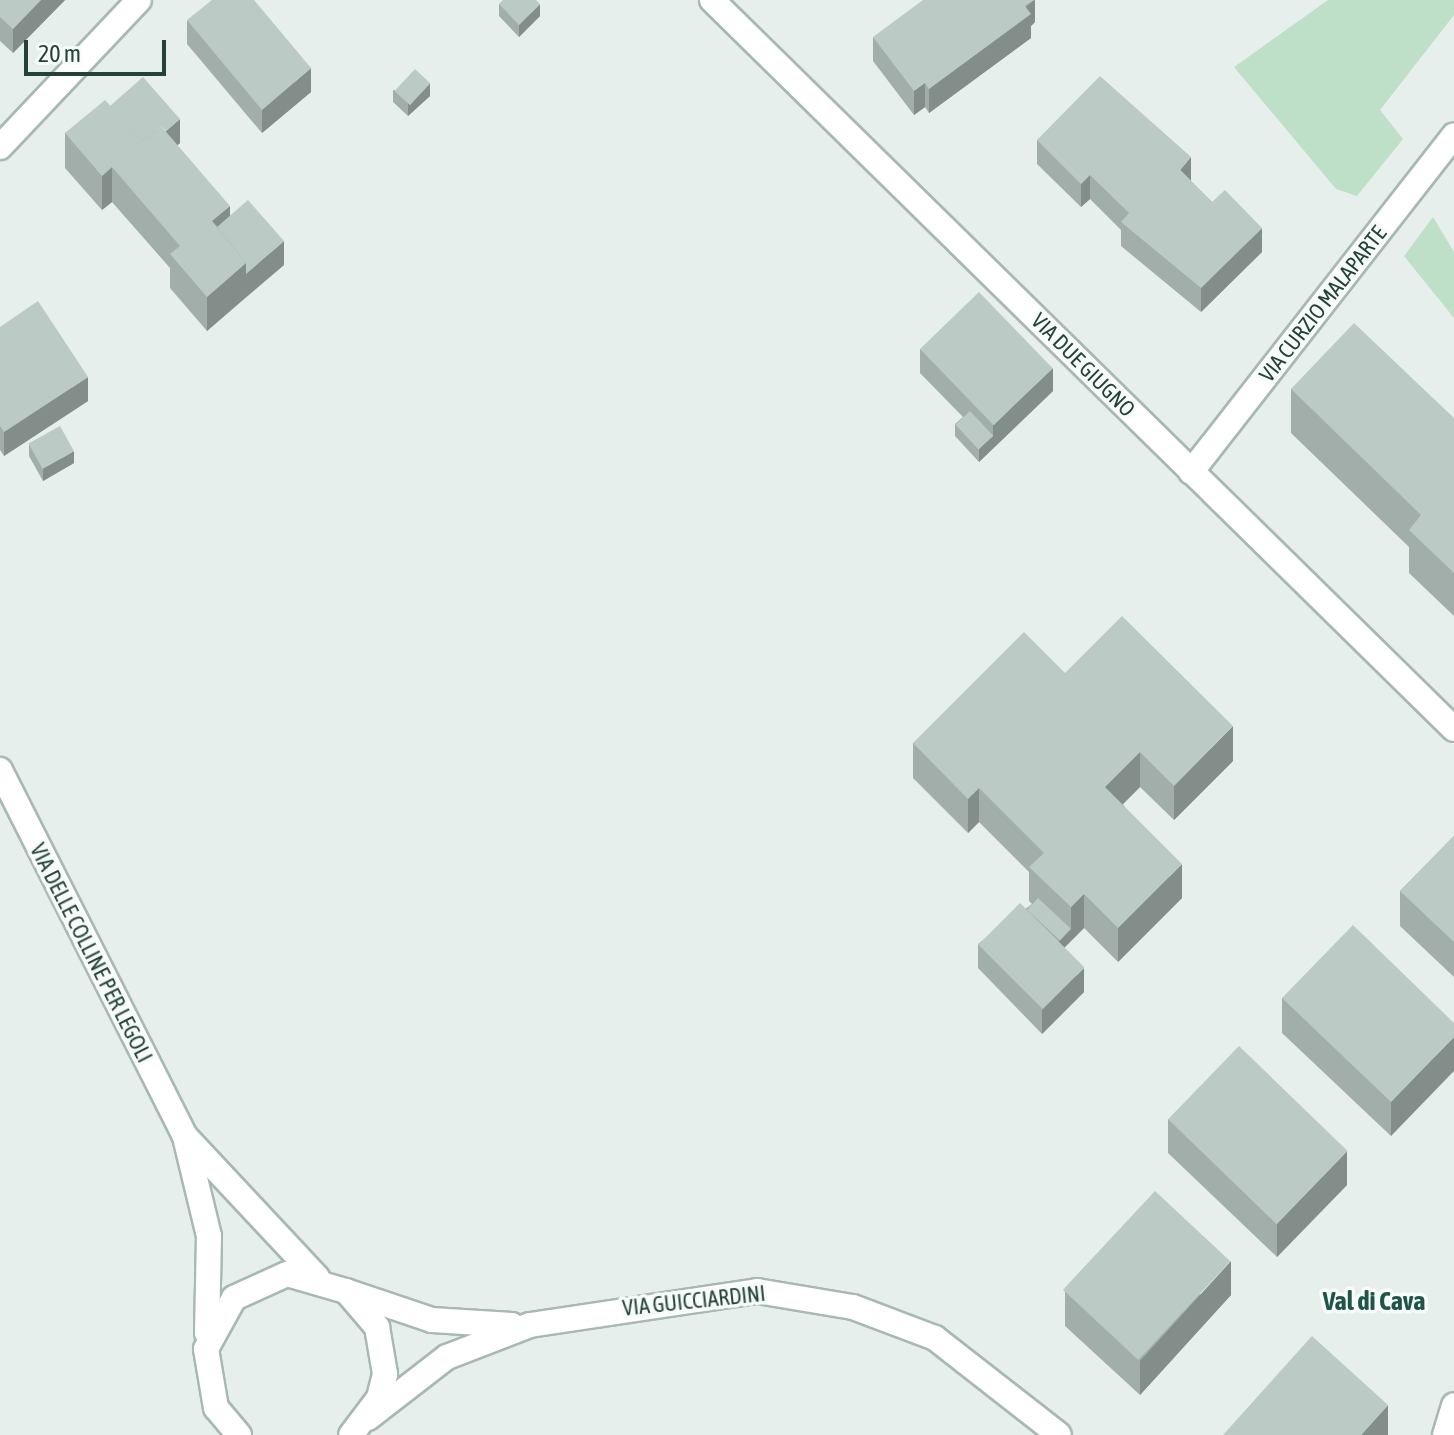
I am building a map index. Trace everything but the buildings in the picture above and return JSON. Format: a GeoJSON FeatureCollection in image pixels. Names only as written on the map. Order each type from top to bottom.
{"type":"FeatureCollection","features":[{"type":"Feature","properties":{"kind":"street"},"geometry":{"type":"LineString","coordinates":[[0,147],[139,0]]}},
{"type":"Feature","properties":{"kind":"street","name":"VIA DUE GIUGNO"},"geometry":{"type":"LineString","coordinates":[[712,0],[1454,729]]}},
{"type":"Feature","properties":{"kind":"street","name":"VIA CURZIO MALAPARTE"},"geometry":{"type":"LineString","coordinates":[[1191,472],[1454,135]]}},
{"type":"Feature","properties":{"kind":"street","name":"VIA DELLE COLLINE PER LEGOLI"},"geometry":{"type":"LineString","coordinates":[[0,770],[184,1135],[209,1236],[206,1380],[237,1434]]}},
{"type":"Feature","properties":{"kind":"street","name":"VIA DELLE COLLINE PER LEGOLI"},"geometry":{"type":"LineString","coordinates":[[184,1135],[317,1277]]}},
{"type":"Feature","properties":{"kind":"street"},"geometry":{"type":"LineString","coordinates":[[206,1349],[215,1322],[259,1282],[317,1277]]}},
{"type":"Feature","properties":{"kind":"street","name":"VIA GUICCIARDINI"},"geometry":{"type":"LineString","coordinates":[[317,1277],[346,1291],[432,1320],[530,1325]]}},
{"type":"Feature","properties":{"kind":"street"},"geometry":{"type":"LineString","coordinates":[[346,1291],[371,1317],[384,1350],[382,1386],[360,1430]]}},
{"type":"Feature","properties":{"kind":"street","name":"VIA GUICCIARDINI"},"geometry":{"type":"LineString","coordinates":[[360,1430],[447,1357],[530,1325],[685,1298],[757,1291],[802,1295],[935,1338],[1059,1435]]}},
{"type":"Feature","properties":{"kind":"street"},"geometry":{"type":"LineString","coordinates":[[1445,1435],[1454,1405]]}},
{"type":"Feature","properties":{"kind":"green space"},"geometry":{"type":"Polygon","coordinates":[[[1328,0],[1454,0],[1454,15],[1380,110],[1403,139],[1357,196],[1336,189],[1234,67],[1328,0]]]}},
{"type":"Feature","properties":{"kind":"green space"},"geometry":{"type":"Polygon","coordinates":[[[1433,217],[1454,252],[1454,318],[1404,256],[1433,217]]]}},
{"type":"Feature","properties":{"kind":"district","name":"Val di Cava"},"geometry":{"type":"Point","coordinates":[1374,1302]}}]}
